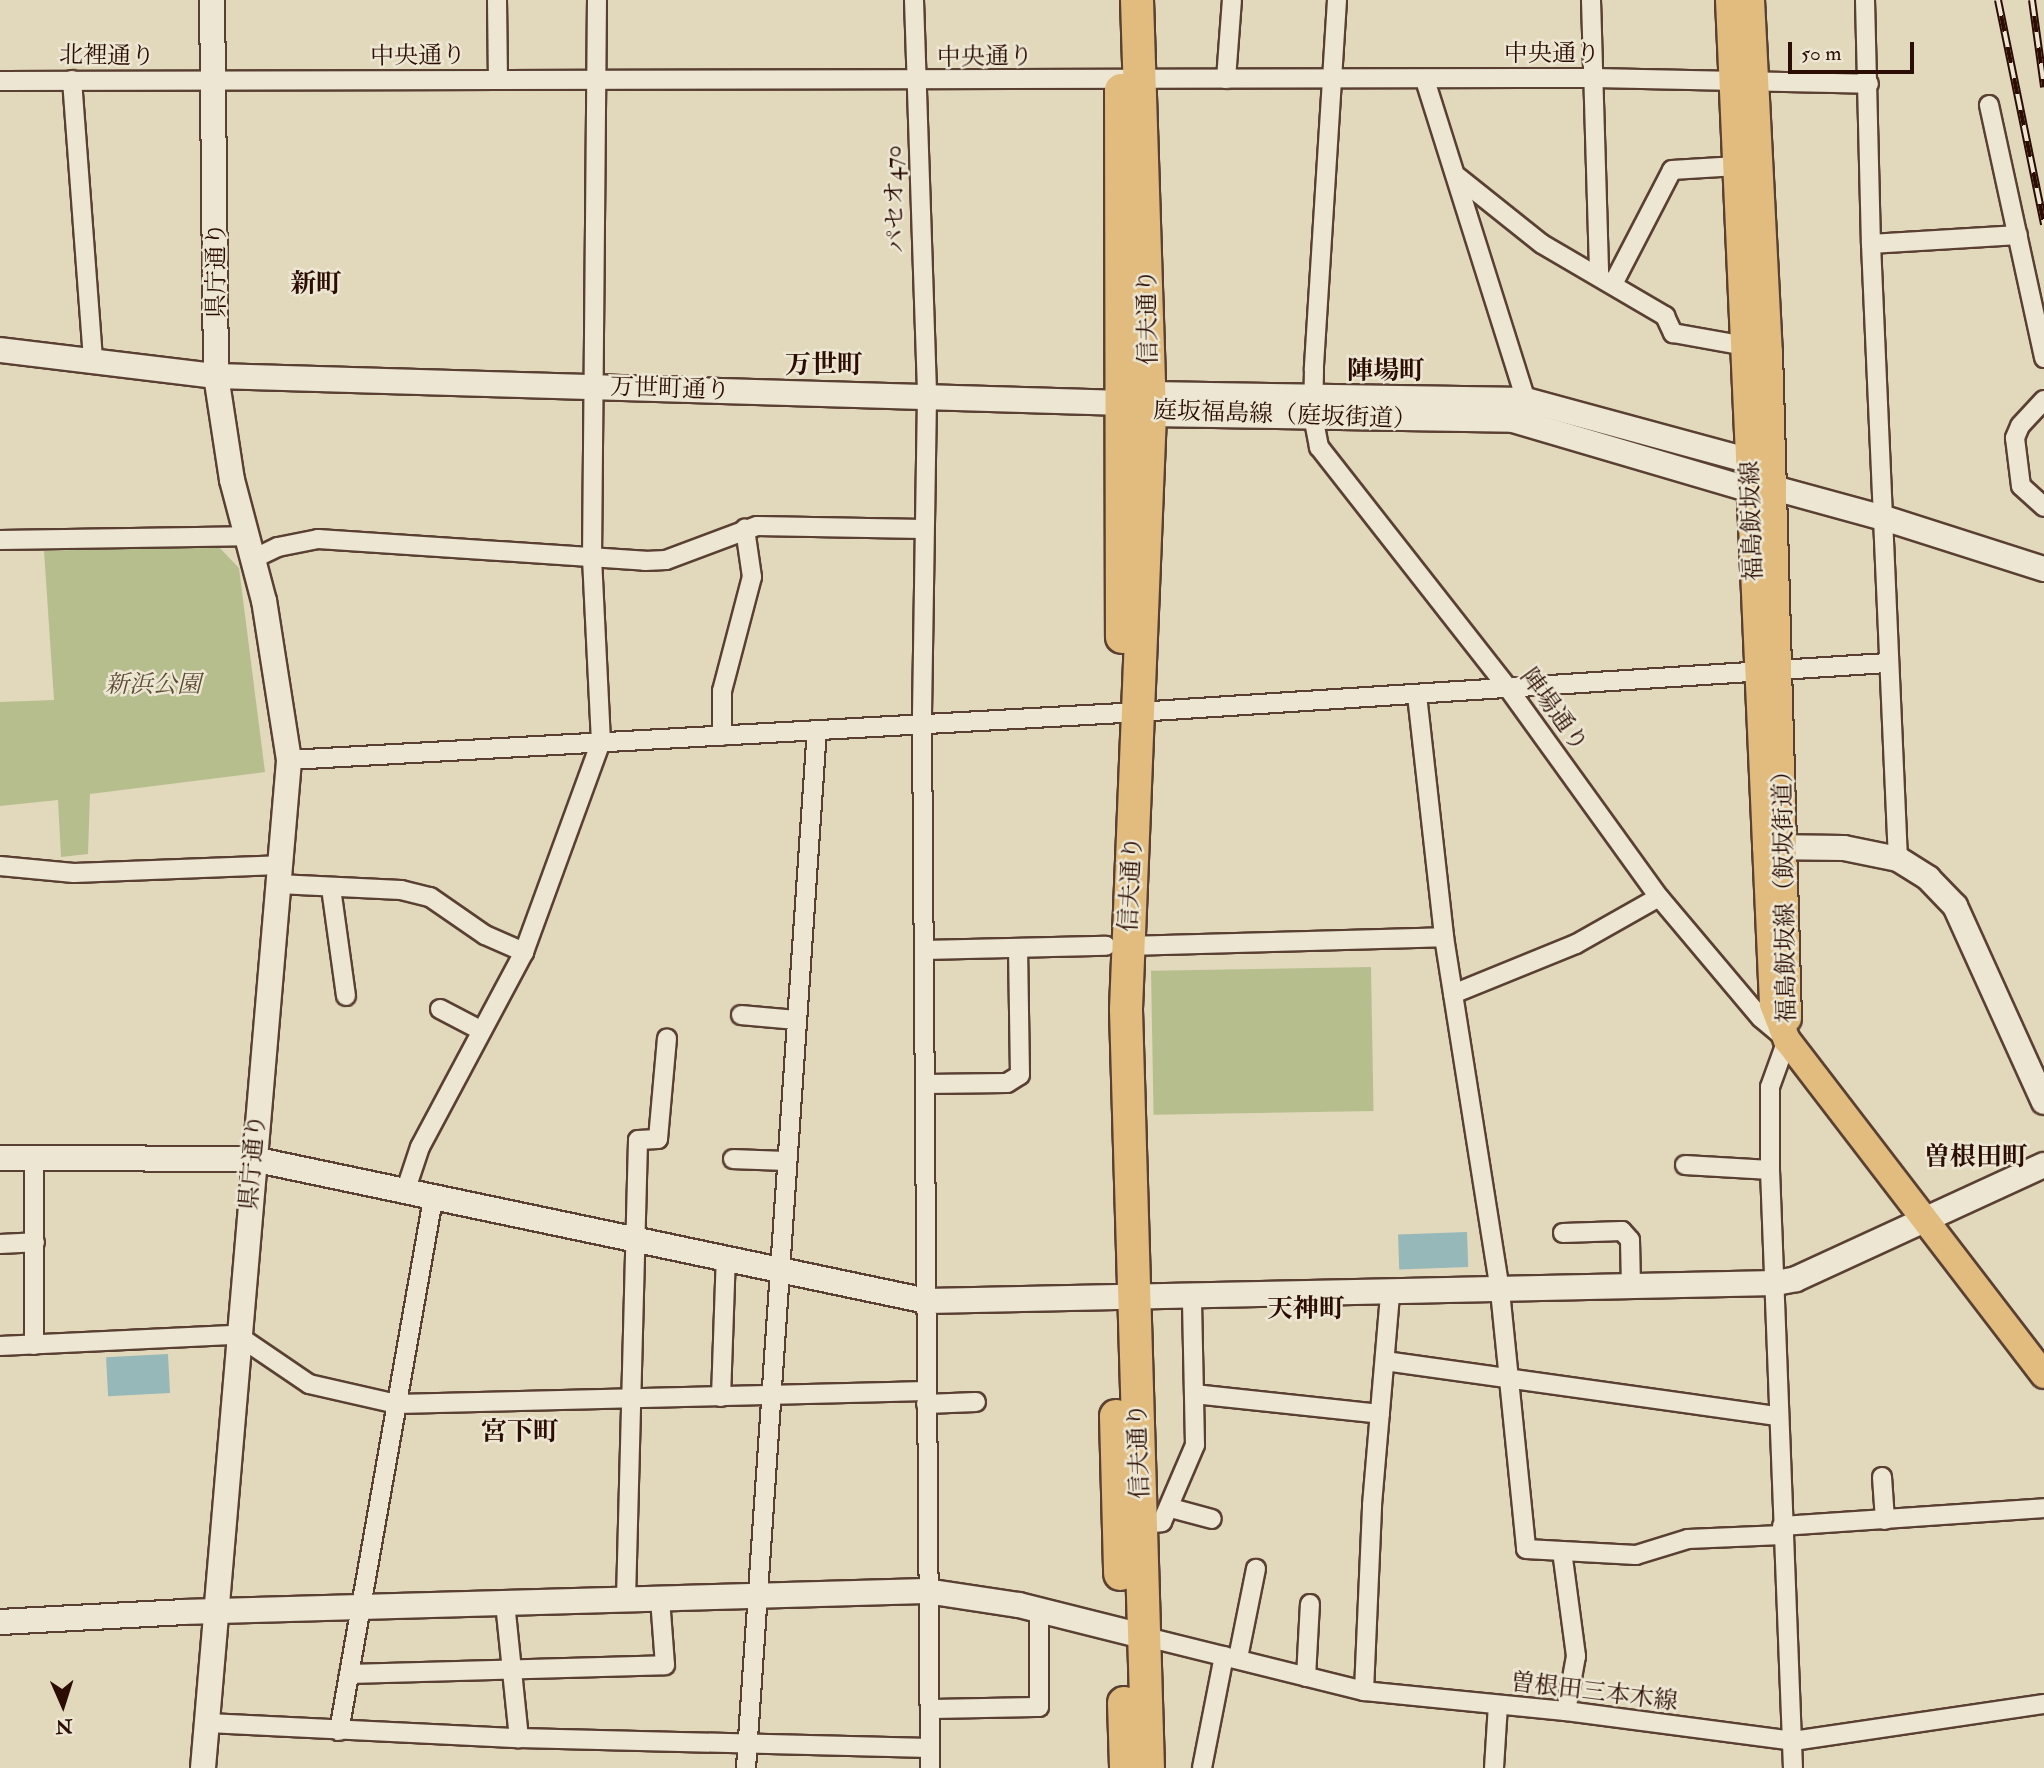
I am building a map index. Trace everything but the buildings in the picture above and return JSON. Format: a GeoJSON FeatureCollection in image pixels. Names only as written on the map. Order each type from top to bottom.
{"type":"FeatureCollection","features":[{"type":"Feature","properties":{"kind":"highway","name":"信夫通り"},"geometry":{"type":"LineString","coordinates":[[1116,0],[1132,79]]}},
{"type":"Feature","properties":{"kind":"highway","name":"信夫通り"},"geometry":{"type":"LineString","coordinates":[[1137,0],[1132,79],[1141,404],[1131,713],[1117,946],[1132,1634],[1148,1768]]}},
{"type":"Feature","properties":{"kind":"highway","name":"信夫通り"},"geometry":{"type":"LineString","coordinates":[[1124,1297],[1141,1524],[1132,1634],[1126,1768]]}},
{"type":"Feature","properties":{"kind":"main road","name":"福島飯坂線"},"geometry":{"type":"LineString","coordinates":[[1729,0],[1744,79],[1762,489]]}},
{"type":"Feature","properties":{"kind":"main road","name":"福島飯坂線"},"geometry":{"type":"LineString","coordinates":[[1751,0],[1737,166],[1750,461],[1762,489]]}},
{"type":"Feature","properties":{"kind":"main road","name":"福島飯坂線（飯坂街道）"},"geometry":{"type":"LineString","coordinates":[[1762,489],[1775,848],[1787,1040],[2044,1375]]}},
{"type":"Feature","properties":{"kind":"street","name":"県庁通り"},"geometry":{"type":"LineString","coordinates":[[203,1768],[237,1335],[289,760],[250,547],[232,480],[216,376],[212,0]]}},
{"type":"Feature","properties":{"kind":"street"},"geometry":{"type":"LineString","coordinates":[[497,0],[498,79]]}},
{"type":"Feature","properties":{"kind":"street"},"geometry":{"type":"LineString","coordinates":[[404,1192],[420,1147],[524,952],[601,742],[592,560],[597,0]]}},
{"type":"Feature","properties":{"kind":"street","name":"パセオ470"},"geometry":{"type":"LineString","coordinates":[[914,0],[926,396],[922,724],[927,1301],[926,1591],[930,1768]]}},
{"type":"Feature","properties":{"kind":"street"},"geometry":{"type":"LineString","coordinates":[[1226,79],[1232,0]]}},
{"type":"Feature","properties":{"kind":"street","name":"陣場通り"},"geometry":{"type":"LineString","coordinates":[[1337,0],[1313,405],[1324,455],[1508,688],[1659,897],[1761,1018],[1787,1040]]}},
{"type":"Feature","properties":{"kind":"street"},"geometry":{"type":"LineString","coordinates":[[1591,0],[1606,279]]}},
{"type":"Feature","properties":{"kind":"street"},"geometry":{"type":"LineString","coordinates":[[1865,0],[1887,663],[1898,859]]}},
{"type":"Feature","properties":{"kind":"street","name":"中央通り"},"geometry":{"type":"LineString","coordinates":[[214,82],[498,79],[915,82],[1594,78],[1744,79],[1869,84]]}},
{"type":"Feature","properties":{"kind":"street"},"geometry":{"type":"LineString","coordinates":[[72,80],[93,359]]}},
{"type":"Feature","properties":{"kind":"street"},"geometry":{"type":"LineString","coordinates":[[1424,80],[1458,177],[1526,400]]}},
{"type":"Feature","properties":{"kind":"street","name":"北裡通り"},"geometry":{"type":"LineString","coordinates":[[0,81],[214,82]]}},
{"type":"Feature","properties":{"kind":"street"},"geometry":{"type":"LineString","coordinates":[[1989,105],[2044,358]]}},
{"type":"Feature","properties":{"kind":"street"},"geometry":{"type":"LineString","coordinates":[[1606,279],[1672,170],[1737,166]]}},
{"type":"Feature","properties":{"kind":"street"},"geometry":{"type":"LineString","coordinates":[[1458,177],[1542,244],[1606,279],[1665,316],[1673,333],[1745,346]]}},
{"type":"Feature","properties":{"kind":"street"},"geometry":{"type":"LineString","coordinates":[[1871,244],[2018,235]]}},
{"type":"Feature","properties":{"kind":"street","name":"万世町通り"},"geometry":{"type":"LineString","coordinates":[[0,350],[93,359],[216,376],[1141,404]]}},
{"type":"Feature","properties":{"kind":"street","name":"庭坂福島線（庭坂街道）"},"geometry":{"type":"LineString","coordinates":[[1141,404],[1313,405],[1526,400],[1750,461]]}},
{"type":"Feature","properties":{"kind":"street"},"geometry":{"type":"LineString","coordinates":[[2044,400],[2020,426],[2015,438],[2021,486],[2044,507]]}},
{"type":"Feature","properties":{"kind":"street","name":"庭坂福島線（庭坂街道）"},"geometry":{"type":"LineString","coordinates":[[1313,405],[1513,420],[1762,489],[1884,518],[2044,569]]}},
{"type":"Feature","properties":{"kind":"street"},"geometry":{"type":"LineString","coordinates":[[0,540],[250,547],[278,547],[318,540],[592,560],[666,560],[745,529],[923,529]]}},
{"type":"Feature","properties":{"kind":"street"},"geometry":{"type":"LineString","coordinates":[[722,736],[722,691],[752,578],[745,529]]}},
{"type":"Feature","properties":{"kind":"street"},"geometry":{"type":"LineString","coordinates":[[289,760],[1131,713],[1769,673],[1887,663]]}},
{"type":"Feature","properties":{"kind":"street"},"geometry":{"type":"LineString","coordinates":[[1417,695],[1444,937],[1500,1291],[1526,1549],[1636,1555],[1688,1539],[2044,1508]]}},
{"type":"Feature","properties":{"kind":"street"},"geometry":{"type":"LineString","coordinates":[[746,1768],[784,1161],[817,730]]}},
{"type":"Feature","properties":{"kind":"street"},"geometry":{"type":"LineString","coordinates":[[1775,848],[1844,848],[1898,859],[1928,878],[1955,906],[2044,1102]]}},
{"type":"Feature","properties":{"kind":"street"},"geometry":{"type":"LineString","coordinates":[[0,866],[75,873],[279,874],[331,888],[401,890],[430,897],[485,935],[524,952]]}},
{"type":"Feature","properties":{"kind":"street"},"geometry":{"type":"LineString","coordinates":[[331,888],[346,996]]}},
{"type":"Feature","properties":{"kind":"street"},"geometry":{"type":"LineString","coordinates":[[1453,994],[1576,944],[1659,897]]}},
{"type":"Feature","properties":{"kind":"street"},"geometry":{"type":"LineString","coordinates":[[924,950],[1444,937]]}},
{"type":"Feature","properties":{"kind":"street"},"geometry":{"type":"LineString","coordinates":[[925,1084],[1007,1083],[1020,1075],[1018,948]]}},
{"type":"Feature","properties":{"kind":"street"},"geometry":{"type":"LineString","coordinates":[[440,1009],[482,1031]]}},
{"type":"Feature","properties":{"kind":"street"},"geometry":{"type":"LineString","coordinates":[[741,1015],[796,1020]]}},
{"type":"Feature","properties":{"kind":"street"},"geometry":{"type":"LineString","coordinates":[[626,1599],[638,1140],[658,1139],[667,1038]]}},
{"type":"Feature","properties":{"kind":"street"},"geometry":{"type":"LineString","coordinates":[[1787,1040],[1770,1087],[1770,1170],[1776,1283],[1777,1416],[1793,1768]]}},
{"type":"Feature","properties":{"kind":"street"},"geometry":{"type":"LineString","coordinates":[[34,1157],[34,1345]]}},
{"type":"Feature","properties":{"kind":"street"},"geometry":{"type":"LineString","coordinates":[[0,1158],[253,1159],[927,1301],[1500,1291],[1776,1283],[1796,1279],[1924,1217],[2044,1165]]}},
{"type":"Feature","properties":{"kind":"street"},"geometry":{"type":"LineString","coordinates":[[733,1159],[784,1161]]}},
{"type":"Feature","properties":{"kind":"street"},"geometry":{"type":"LineString","coordinates":[[1685,1165],[1770,1170]]}},
{"type":"Feature","properties":{"kind":"street"},"geometry":{"type":"LineString","coordinates":[[340,1731],[349,1674],[364,1609],[433,1199]]}},
{"type":"Feature","properties":{"kind":"street"},"geometry":{"type":"LineString","coordinates":[[1563,1233],[1622,1231],[1630,1240],[1631,1287]]}},
{"type":"Feature","properties":{"kind":"street"},"geometry":{"type":"LineString","coordinates":[[0,1244],[35,1242]]}},
{"type":"Feature","properties":{"kind":"street"},"geometry":{"type":"LineString","coordinates":[[720,1396],[726,1257]]}},
{"type":"Feature","properties":{"kind":"street"},"geometry":{"type":"LineString","coordinates":[[1364,1691],[1390,1293]]}},
{"type":"Feature","properties":{"kind":"street"},"geometry":{"type":"LineString","coordinates":[[1141,1524],[1163,1522],[1195,1445],[1192,1297]]}},
{"type":"Feature","properties":{"kind":"street"},"geometry":{"type":"LineString","coordinates":[[0,1346],[237,1335],[309,1384],[397,1404],[720,1396],[926,1398],[976,1402]]}},
{"type":"Feature","properties":{"kind":"street"},"geometry":{"type":"LineString","coordinates":[[1385,1361],[1507,1381],[1777,1416]]}},
{"type":"Feature","properties":{"kind":"street"},"geometry":{"type":"LineString","coordinates":[[1194,1394],[1380,1414]]}},
{"type":"Feature","properties":{"kind":"street"},"geometry":{"type":"LineString","coordinates":[[1882,1477],[1885,1520]]}},
{"type":"Feature","properties":{"kind":"street"},"geometry":{"type":"LineString","coordinates":[[1171,1508],[1212,1519]]}},
{"type":"Feature","properties":{"kind":"street"},"geometry":{"type":"LineString","coordinates":[[1562,1551],[1576,1656],[1566,1711]]}},
{"type":"Feature","properties":{"kind":"street"},"geometry":{"type":"LineString","coordinates":[[1202,1768],[1256,1569]]}},
{"type":"Feature","properties":{"kind":"street"},"geometry":{"type":"LineString","coordinates":[[0,1622],[217,1612],[926,1591],[1039,1611],[1132,1634]]}},
{"type":"Feature","properties":{"kind":"street"},"geometry":{"type":"LineString","coordinates":[[349,1674],[512,1672],[665,1664],[660,1598]]}},
{"type":"Feature","properties":{"kind":"street"},"geometry":{"type":"LineString","coordinates":[[505,1603],[519,1738]]}},
{"type":"Feature","properties":{"kind":"street"},"geometry":{"type":"LineString","coordinates":[[1307,1677],[1310,1604]]}},
{"type":"Feature","properties":{"kind":"street"},"geometry":{"type":"LineString","coordinates":[[930,1709],[1039,1707],[1039,1611]]}},
{"type":"Feature","properties":{"kind":"street","name":"曽根田三本木線"},"geometry":{"type":"LineString","coordinates":[[1132,1634],[1364,1691],[1566,1711],[1793,1741],[2044,1704]]}},
{"type":"Feature","properties":{"kind":"street"},"geometry":{"type":"LineString","coordinates":[[1494,1768],[1498,1705]]}},
{"type":"Feature","properties":{"kind":"street"},"geometry":{"type":"LineString","coordinates":[[208,1723],[519,1738],[747,1741],[930,1748]]}},
{"type":"Feature","properties":{"kind":"green space","name":"新浜公園"},"geometry":{"type":"Polygon","coordinates":[[[217,545],[239,568],[265,772],[90,794],[88,854],[61,857],[58,800],[0,806],[0,702],[54,700],[44,551],[217,545]]]}},
{"type":"Feature","properties":{"kind":"green space"},"geometry":{"type":"Polygon","coordinates":[[[1371,967],[1374,1111],[1154,1115],[1151,971],[1371,967]]]}},
{"type":"Feature","properties":{"kind":"water"},"geometry":{"type":"Polygon","coordinates":[[[1467,1232],[1468,1267],[1399,1269],[1398,1234],[1467,1232]]]}},
{"type":"Feature","properties":{"kind":"water"},"geometry":{"type":"Polygon","coordinates":[[[168,1354],[170,1393],[108,1396],[106,1357],[168,1354]]]}},
{"type":"Feature","properties":{"kind":"railway"},"geometry":{"type":"LineString","coordinates":[[1998,0],[2044,224]]}},
{"type":"Feature","properties":{"kind":"railway"},"geometry":{"type":"LineString","coordinates":[[2032,0],[2044,87]]}},
{"type":"Feature","properties":{"kind":"district","name":"新町"},"geometry":{"type":"Point","coordinates":[316,285]}},
{"type":"Feature","properties":{"kind":"district","name":"万世町"},"geometry":{"type":"Point","coordinates":[824,366]}},
{"type":"Feature","properties":{"kind":"district","name":"陣場町"},"geometry":{"type":"Point","coordinates":[1386,372]}},
{"type":"Feature","properties":{"kind":"district","name":"曽根田町"},"geometry":{"type":"Point","coordinates":[1976,1158]}},
{"type":"Feature","properties":{"kind":"district","name":"天神町"},"geometry":{"type":"Point","coordinates":[1306,1310]}},
{"type":"Feature","properties":{"kind":"district","name":"宮下町"},"geometry":{"type":"Point","coordinates":[520,1433]}}]}
